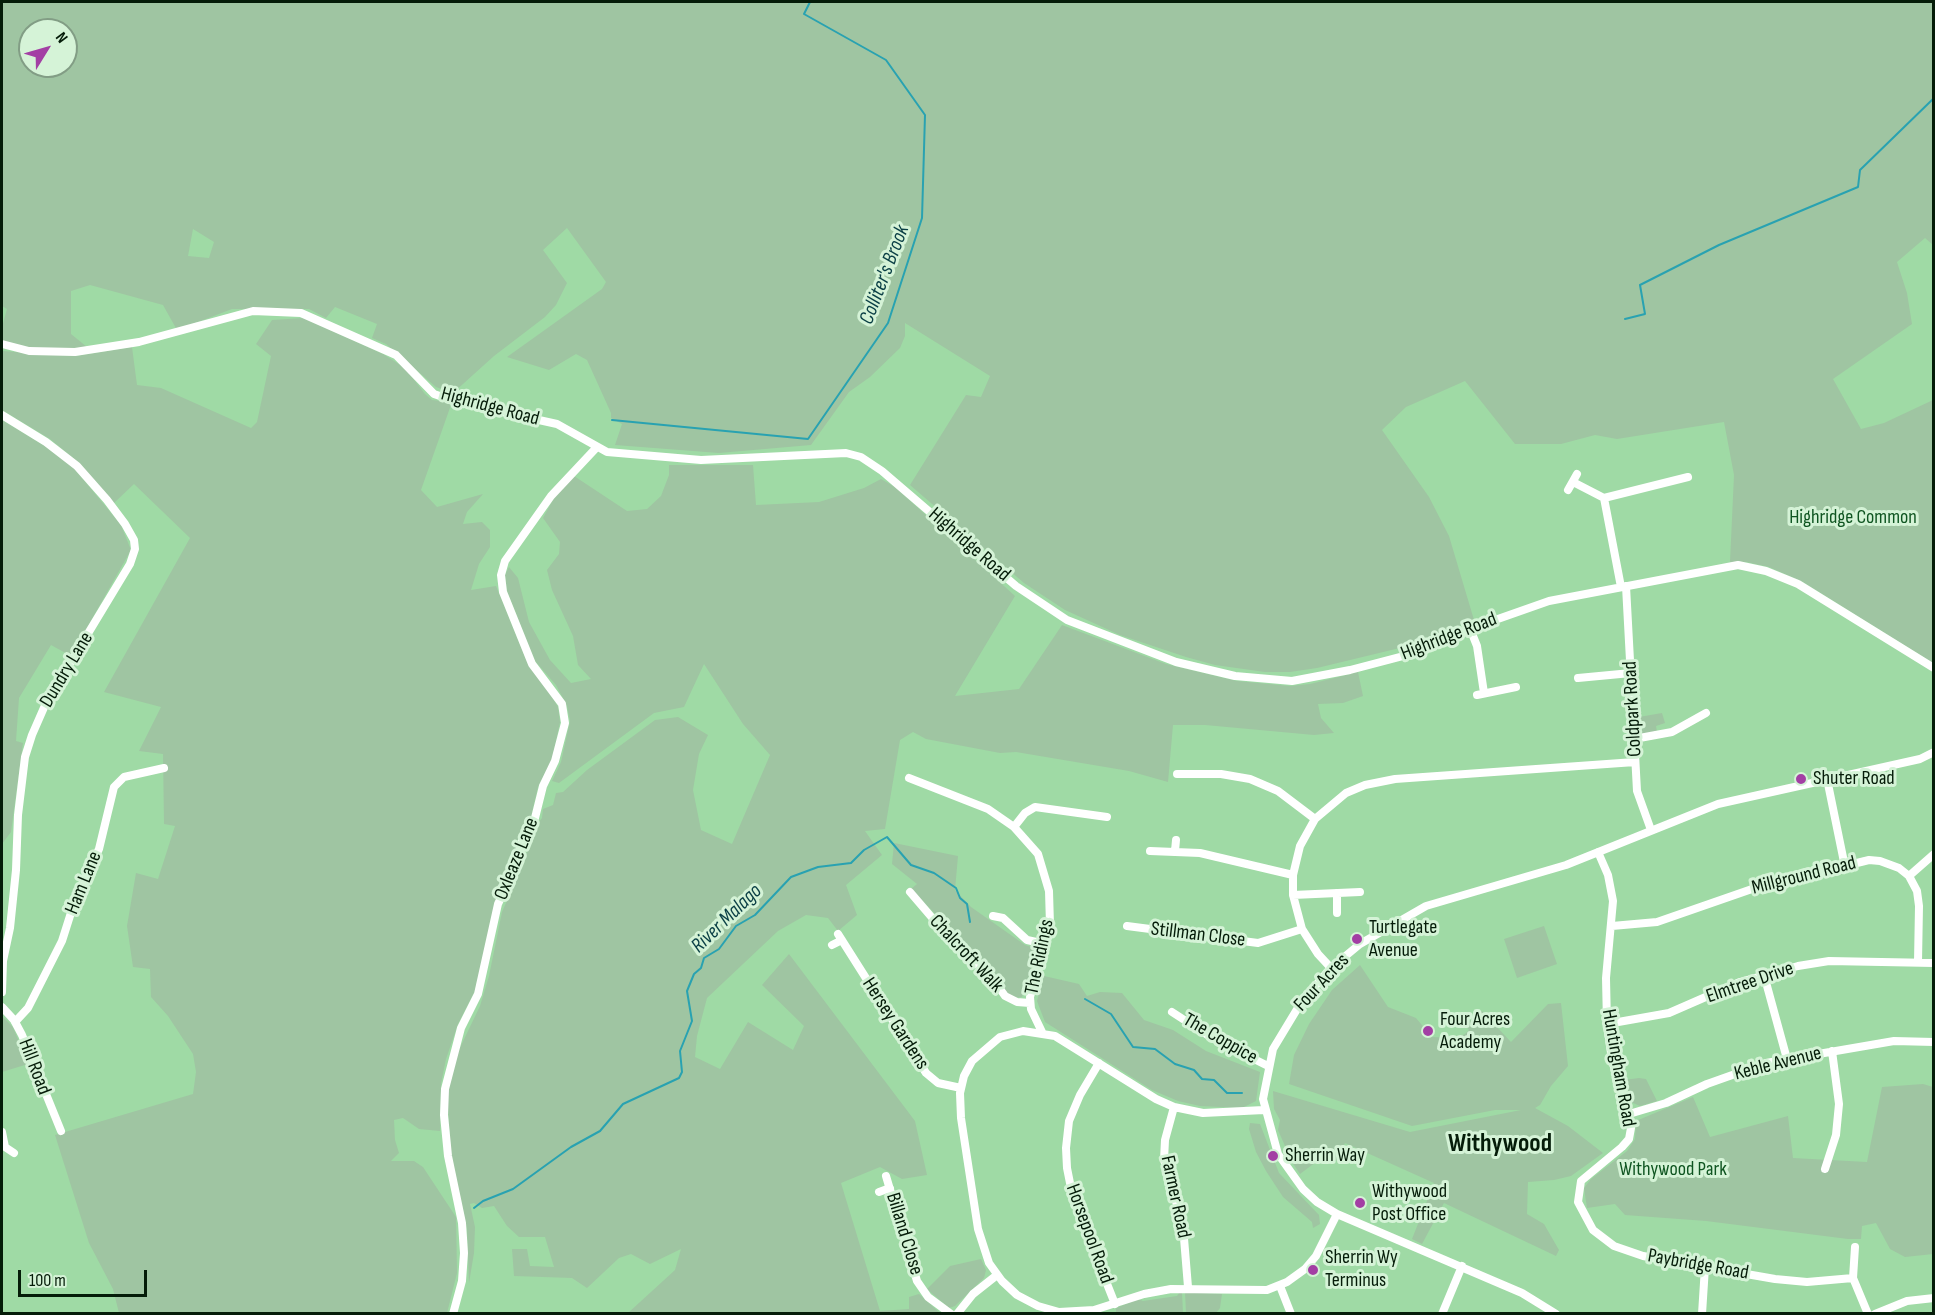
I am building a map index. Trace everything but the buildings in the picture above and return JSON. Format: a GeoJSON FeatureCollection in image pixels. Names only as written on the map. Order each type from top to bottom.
{"type":"FeatureCollection","features":[{"type":"Feature","properties":{"kind":"street","name":"Highridge Road"},"geometry":{"type":"LineString","coordinates":[[2,344],[29,351],[75,352],[139,342],[253,311],[301,313],[396,355],[434,394],[457,402],[557,424],[597,447],[620,455],[700,460],[831,452],[861,457],[901,486],[967,546],[1040,604],[1067,620],[1176,662],[1235,676],[1292,681],[1312,678],[1411,654],[1549,602],[1726,566],[1752,567],[1798,584],[1934,668]]}},
{"type":"Feature","properties":{"kind":"street","name":"Dundry Lane"},"geometry":{"type":"LineString","coordinates":[[2,415],[46,442],[77,466],[108,500],[125,524],[134,540],[135,549],[118,585],[46,703],[25,757],[18,815],[16,870],[10,928],[3,961],[2,992]]}},
{"type":"Feature","properties":{"kind":"street","name":"Oxleaze Lane"},"geometry":{"type":"LineString","coordinates":[[453,1314],[462,1281],[464,1253],[462,1223],[448,1156],[444,1115],[446,1081],[461,1028],[478,994],[498,904],[518,861],[522,840],[535,818],[543,786],[555,761],[565,723],[562,704],[532,664],[503,592],[501,575],[505,561],[551,496],[597,447]]}},
{"type":"Feature","properties":{"kind":"street"},"geometry":{"type":"LineString","coordinates":[[1568,490],[1577,474]]}},
{"type":"Feature","properties":{"kind":"street"},"geometry":{"type":"LineString","coordinates":[[1573,482],[1604,498],[1688,477]]}},
{"type":"Feature","properties":{"kind":"street","name":"Coldpark Road"},"geometry":{"type":"LineString","coordinates":[[1604,498],[1624,587],[1637,790],[1651,830]]}},
{"type":"Feature","properties":{"kind":"street"},"geometry":{"type":"LineString","coordinates":[[1471,631],[1481,694],[1516,687]]}},
{"type":"Feature","properties":{"kind":"street"},"geometry":{"type":"LineString","coordinates":[[1578,678],[1631,673]]}},
{"type":"Feature","properties":{"kind":"street"},"geometry":{"type":"LineString","coordinates":[[1634,739],[1672,732],[1706,713]]}},
{"type":"Feature","properties":{"kind":"street","name":"Four Acres"},"geometry":{"type":"LineString","coordinates":[[1556,1314],[1522,1293],[1337,1214],[1317,1202],[1290,1174],[1278,1154],[1264,1110],[1268,1066],[1286,1024],[1302,1001],[1331,968],[1378,931],[1418,909],[1598,852],[1718,804],[1920,759],[1934,752]]}},
{"type":"Feature","properties":{"kind":"street"},"geometry":{"type":"LineString","coordinates":[[1331,968],[1318,954],[1302,929],[1293,895],[1293,875],[1300,846],[1315,819],[1346,793],[1377,781],[1635,762]]}},
{"type":"Feature","properties":{"kind":"street","name":"Ham Lane"},"geometry":{"type":"LineString","coordinates":[[15,1022],[28,1008],[62,941],[76,897],[99,849],[114,787],[124,777],[164,768]]}},
{"type":"Feature","properties":{"kind":"street"},"geometry":{"type":"LineString","coordinates":[[1177,774],[1221,774],[1250,779],[1278,791],[1315,819]]}},
{"type":"Feature","properties":{"kind":"street","name":"The Ridings"},"geometry":{"type":"LineString","coordinates":[[909,778],[974,801],[1014,827],[1038,854],[1047,877],[1050,925],[1030,1003],[1042,1032]]}},
{"type":"Feature","properties":{"kind":"street"},"geometry":{"type":"LineString","coordinates":[[1827,779],[1845,867]]}},
{"type":"Feature","properties":{"kind":"street"},"geometry":{"type":"LineString","coordinates":[[1014,827],[1025,813],[1035,807],[1107,817]]}},
{"type":"Feature","properties":{"kind":"street"},"geometry":{"type":"LineString","coordinates":[[1175,851],[1176,840]]}},
{"type":"Feature","properties":{"kind":"street"},"geometry":{"type":"LineString","coordinates":[[1150,851],[1175,851],[1229,859],[1261,869],[1293,875]]}},
{"type":"Feature","properties":{"kind":"street","name":"Huntingham Road"},"geometry":{"type":"LineString","coordinates":[[1578,1191],[1585,1175],[1629,1139],[1629,1114],[1612,1060],[1606,1024],[1606,978],[1612,926],[1612,888],[1598,852]]}},
{"type":"Feature","properties":{"kind":"street"},"geometry":{"type":"LineString","coordinates":[[1918,962],[1919,898],[1909,876],[1934,854]]}},
{"type":"Feature","properties":{"kind":"street","name":"Millground Road"},"geometry":{"type":"LineString","coordinates":[[1612,926],[1657,922],[1728,895],[1869,860],[1890,863],[1909,876]]}},
{"type":"Feature","properties":{"kind":"street","name":"Chalcroft Walk"},"geometry":{"type":"LineString","coordinates":[[910,892],[946,934],[993,979],[1005,996],[1017,1002],[1030,1003]]}},
{"type":"Feature","properties":{"kind":"street"},"geometry":{"type":"LineString","coordinates":[[1293,895],[1360,892]]}},
{"type":"Feature","properties":{"kind":"street"},"geometry":{"type":"LineString","coordinates":[[1337,893],[1337,913]]}},
{"type":"Feature","properties":{"kind":"street"},"geometry":{"type":"LineString","coordinates":[[993,916],[1003,918],[1027,940],[1046,944]]}},
{"type":"Feature","properties":{"kind":"street","name":"Stillman Close"},"geometry":{"type":"LineString","coordinates":[[1127,926],[1258,943],[1277,939],[1302,929]]}},
{"type":"Feature","properties":{"kind":"street","name":"Hersey Gardens"},"geometry":{"type":"LineString","coordinates":[[832,945],[840,937],[926,1073],[938,1083],[961,1088]]}},
{"type":"Feature","properties":{"kind":"street","name":"Elmtree Drive"},"geometry":{"type":"LineString","coordinates":[[1606,1024],[1669,1013],[1764,975],[1829,962],[1934,963]]}},
{"type":"Feature","properties":{"kind":"street"},"geometry":{"type":"LineString","coordinates":[[1764,975],[1787,1059]]}},
{"type":"Feature","properties":{"kind":"street","name":"Hill Road"},"geometry":{"type":"LineString","coordinates":[[2,1007],[15,1022],[61,1131]]}},
{"type":"Feature","properties":{"kind":"street","name":"The Coppice"},"geometry":{"type":"LineString","coordinates":[[1172,1012],[1239,1054],[1268,1066]]}},
{"type":"Feature","properties":{"kind":"street"},"geometry":{"type":"LineString","coordinates":[[1264,1110],[1203,1113],[1174,1107],[1156,1099],[1055,1036],[1042,1032],[1016,1032],[993,1042],[972,1061],[961,1088],[962,1118],[978,1229],[984,1254],[997,1275],[1026,1301],[1059,1312],[1082,1312],[1144,1294],[1188,1287],[1255,1291],[1280,1286],[1296,1277],[1311,1262],[1337,1214]]}},
{"type":"Feature","properties":{"kind":"street","name":"Keble Avenue"},"geometry":{"type":"LineString","coordinates":[[1629,1114],[1666,1103],[1742,1071],[1787,1059],[1894,1041],[1934,1042]]}},
{"type":"Feature","properties":{"kind":"street"},"geometry":{"type":"LineString","coordinates":[[1825,1169],[1836,1135],[1839,1104],[1833,1051]]}},
{"type":"Feature","properties":{"kind":"street","name":"Horsepool Road"},"geometry":{"type":"LineString","coordinates":[[1099,1063],[1080,1095],[1070,1122],[1066,1148],[1067,1168],[1073,1198],[1115,1304]]}},
{"type":"Feature","properties":{"kind":"street","name":"Farmer Road"},"geometry":{"type":"LineString","coordinates":[[1174,1107],[1165,1140],[1164,1160],[1183,1227],[1188,1287]]}},
{"type":"Feature","properties":{"kind":"street"},"geometry":{"type":"LineString","coordinates":[[2,1132],[3,1149],[14,1153]]}},
{"type":"Feature","properties":{"kind":"street","name":"Billand Close"},"geometry":{"type":"LineString","coordinates":[[886,1176],[917,1281],[928,1297],[951,1314]]}},
{"type":"Feature","properties":{"kind":"street"},"geometry":{"type":"LineString","coordinates":[[879,1192],[891,1188]]}},
{"type":"Feature","properties":{"kind":"street","name":"Paybridge Road"},"geometry":{"type":"LineString","coordinates":[[1578,1191],[1578,1202],[1593,1230],[1614,1246],[1629,1253],[1807,1282],[1853,1278]]}},
{"type":"Feature","properties":{"kind":"street"},"geometry":{"type":"LineString","coordinates":[[1855,1247],[1853,1278],[1868,1314]]}},
{"type":"Feature","properties":{"kind":"street"},"geometry":{"type":"LineString","coordinates":[[1442,1314],[1462,1266]]}},
{"type":"Feature","properties":{"kind":"street"},"geometry":{"type":"LineString","coordinates":[[1702,1314],[1705,1267]]}},
{"type":"Feature","properties":{"kind":"street"},"geometry":{"type":"LineString","coordinates":[[957,1314],[973,1294],[997,1275]]}},
{"type":"Feature","properties":{"kind":"street"},"geometry":{"type":"LineString","coordinates":[[1280,1286],[1291,1314]]}},
{"type":"Feature","properties":{"kind":"street"},"geometry":{"type":"LineString","coordinates":[[1875,1314],[1907,1301],[1934,1298]]}},
{"type":"Feature","properties":{"kind":"green space","name":"Highridge Common"},"geometry":{"type":"Polygon","coordinates":[[[2,2],[1933,2],[1933,245],[1925,238],[1897,262],[1907,293],[1912,324],[1833,379],[1861,429],[1884,423],[1933,400],[1933,663],[1803,582],[1769,567],[1746,562],[1730,562],[1734,475],[1724,422],[1617,439],[1595,435],[1561,444],[1515,444],[1465,381],[1406,407],[1382,430],[1429,497],[1449,536],[1474,620],[1408,646],[1317,668],[1290,672],[1265,672],[1215,665],[1186,657],[1120,635],[1065,610],[1024,583],[910,485],[966,395],[981,397],[990,376],[905,323],[905,336],[900,348],[870,377],[849,392],[811,445],[719,453],[615,445],[622,424],[611,418],[611,413],[587,360],[576,354],[549,370],[507,357],[602,289],[606,282],[567,228],[543,250],[567,283],[556,305],[545,317],[494,356],[453,393],[436,387],[386,344],[372,338],[377,324],[335,307],[326,318],[309,309],[232,309],[177,330],[163,305],[90,285],[71,291],[71,334],[87,347],[76,349],[31,348],[2,341],[2,327],[7,309],[2,306],[2,2]],[[193,229],[188,256],[209,258],[214,242],[193,229]]]}},
{"type":"Feature","properties":{"kind":"green space"},"geometry":{"type":"Polygon","coordinates":[[[304,318],[383,354],[405,368],[432,400],[452,402],[421,490],[437,507],[483,494],[467,512],[463,524],[482,522],[490,530],[490,547],[479,564],[471,590],[496,586],[528,664],[558,707],[560,722],[552,760],[538,787],[531,817],[521,832],[515,860],[495,902],[475,991],[458,1024],[446,1059],[441,1084],[440,1131],[419,1129],[403,1118],[394,1120],[395,1140],[399,1153],[391,1161],[414,1161],[423,1167],[456,1217],[457,1273],[447,1313],[119,1313],[113,1289],[89,1243],[55,1135],[193,1094],[196,1072],[193,1054],[168,1016],[151,997],[150,969],[133,967],[127,926],[136,873],[158,879],[175,826],[164,824],[163,754],[139,751],[161,707],[104,692],[190,538],[134,484],[114,503],[79,463],[50,439],[2,410],[2,351],[75,356],[132,347],[137,385],[161,388],[251,428],[257,422],[271,356],[256,344],[272,320],[304,318]]]}},
{"type":"Feature","properties":{"kind":"green space"},"geometry":{"type":"Polygon","coordinates":[[[2,420],[45,446],[73,467],[121,525],[131,550],[71,656],[51,645],[19,698],[16,741],[23,743],[11,832],[2,844],[2,420]]]}},
{"type":"Feature","properties":{"kind":"green space"},"geometry":{"type":"Polygon","coordinates":[[[669,465],[753,465],[756,505],[819,502],[864,488],[881,479],[895,487],[1015,596],[955,696],[1019,689],[1062,625],[1166,664],[1237,681],[1290,686],[1310,684],[1358,672],[1363,696],[1343,703],[1318,704],[1321,718],[1334,733],[1314,735],[1205,725],[1173,725],[1168,782],[1129,771],[1016,752],[1000,753],[926,739],[913,732],[900,740],[885,829],[865,831],[882,855],[846,885],[857,915],[838,931],[828,918],[806,915],[778,931],[707,998],[697,1036],[695,1057],[720,1069],[748,1022],[793,1050],[804,1026],[762,985],[789,954],[915,1121],[927,1175],[902,1179],[880,1167],[841,1183],[880,1311],[909,1309],[909,1297],[919,1294],[940,1313],[628,1313],[675,1270],[681,1249],[650,1264],[631,1254],[619,1258],[587,1288],[572,1278],[514,1276],[512,1249],[527,1249],[530,1266],[554,1267],[545,1237],[519,1237],[507,1226],[494,1206],[482,1208],[474,1203],[470,1204],[475,1227],[469,1283],[467,1229],[451,1153],[447,1094],[456,1056],[480,1006],[489,976],[502,912],[524,862],[534,828],[542,818],[543,809],[553,805],[556,793],[563,792],[587,770],[655,720],[678,717],[708,735],[699,754],[693,790],[701,830],[732,844],[770,755],[743,724],[704,664],[684,707],[654,713],[559,783],[552,781],[561,762],[570,721],[567,706],[556,685],[535,661],[507,591],[505,575],[509,567],[518,578],[529,622],[550,660],[571,683],[591,679],[578,665],[573,636],[552,590],[547,570],[559,554],[560,542],[543,518],[554,498],[574,476],[627,511],[647,509],[661,496],[669,475],[669,465]]]}},
{"type":"Feature","properties":{"kind":"green space"},"geometry":{"type":"Polygon","coordinates":[[[1662,713],[1665,723],[1656,726],[1657,732],[1640,735],[1639,717],[1662,713]]]}},
{"type":"Feature","properties":{"kind":"green space"},"geometry":{"type":"Polygon","coordinates":[[[894,843],[958,856],[955,890],[971,907],[1025,945],[1038,949],[1022,997],[1013,998],[1004,990],[1000,980],[996,980],[991,971],[911,889],[917,884],[892,864],[894,843]]]}},
{"type":"Feature","properties":{"kind":"green space"},"geometry":{"type":"Polygon","coordinates":[[[1544,926],[1557,964],[1517,978],[1504,939],[1544,926]]]}},
{"type":"Feature","properties":{"kind":"green space"},"geometry":{"type":"Polygon","coordinates":[[[1360,965],[1388,1007],[1416,1018],[1432,1037],[1456,1038],[1465,1034],[1469,1030],[1465,1025],[1482,1011],[1511,1042],[1548,1004],[1561,1003],[1568,1066],[1551,1086],[1540,1105],[1535,1108],[1568,1126],[1603,1153],[1571,1176],[1528,1182],[1527,1214],[1544,1224],[1559,1250],[1556,1256],[1444,1203],[1422,1244],[1412,1239],[1434,1183],[1345,1143],[1336,1161],[1324,1156],[1300,1174],[1278,1130],[1280,1120],[1274,1109],[1273,1091],[1410,1132],[1521,1110],[1495,1110],[1412,1126],[1289,1084],[1294,1055],[1309,1024],[1332,990],[1360,965]]]}},
{"type":"Feature","properties":{"kind":"green space"},"geometry":{"type":"Polygon","coordinates":[[[1044,976],[1079,984],[1087,996],[1100,992],[1122,993],[1144,1020],[1173,1030],[1206,1051],[1260,1072],[1256,1101],[1242,1108],[1200,1106],[1178,1101],[1152,1090],[1045,1022],[1037,1001],[1044,976]]]}},
{"type":"Feature","properties":{"kind":"green space"},"geometry":{"type":"Polygon","coordinates":[[[2,1016],[13,1027],[28,1064],[2,1072],[2,1016]]]}},
{"type":"Feature","properties":{"kind":"green space"},"geometry":{"type":"Polygon","coordinates":[[[1646,1079],[1657,1101],[1640,1106],[1631,1102],[1624,1080],[1646,1079]]]}},
{"type":"Feature","properties":{"kind":"green space","name":"Withywood Park"},"geometry":{"type":"Polygon","coordinates":[[[1923,1084],[1933,1087],[1933,1254],[1905,1257],[1890,1249],[1876,1223],[1862,1226],[1861,1239],[1848,1239],[1706,1221],[1625,1215],[1615,1204],[1587,1208],[1584,1188],[1591,1179],[1627,1151],[1635,1139],[1636,1121],[1693,1097],[1710,1137],[1788,1116],[1793,1158],[1867,1162],[1882,1087],[1923,1084]]]}},
{"type":"Feature","properties":{"kind":"green space"},"geometry":{"type":"Polygon","coordinates":[[[1250,1123],[1260,1124],[1279,1173],[1319,1215],[1320,1224],[1313,1228],[1312,1222],[1283,1197],[1256,1152],[1249,1129],[1250,1123]]]}},
{"type":"Feature","properties":{"kind":"green space"},"geometry":{"type":"Polygon","coordinates":[[[981,1259],[986,1270],[984,1278],[955,1306],[949,1308],[927,1289],[950,1266],[981,1259]]]}},
{"type":"Feature","properties":{"kind":"green space"},"geometry":{"type":"Polygon","coordinates":[[[1185,1292],[1222,1294],[1220,1308],[1216,1313],[1186,1313],[1185,1292]]]}},
{"type":"Feature","properties":{"kind":"green space"},"geometry":{"type":"Polygon","coordinates":[[[1182,1293],[1183,1313],[1116,1313],[1116,1308],[1138,1299],[1143,1301],[1177,1296],[1182,1293]]]}},
{"type":"Feature","properties":{"kind":"waterway","name":"Colliter's Brook"},"geometry":{"type":"LineString","coordinates":[[612,420],[808,439],[888,323],[922,218],[925,115],[886,60],[804,14],[810,2]]}},
{"type":"Feature","properties":{"kind":"waterway"},"geometry":{"type":"LineString","coordinates":[[1625,319],[1645,314],[1640,285],[1719,245],[1858,187],[1860,170],[1934,98]]}},
{"type":"Feature","properties":{"kind":"waterway","name":"River Malago"},"geometry":{"type":"LineString","coordinates":[[474,1208],[483,1201],[513,1189],[571,1147],[600,1131],[623,1104],[679,1078],[682,1072],[680,1051],[692,1021],[687,991],[694,974],[701,968],[704,958],[719,949],[736,926],[755,915],[791,877],[818,867],[851,863],[864,850],[887,837],[911,865],[934,873],[956,888],[960,898],[967,904],[970,922]]}},
{"type":"Feature","properties":{"kind":"waterway","name":"River Malago"},"geometry":{"type":"LineString","coordinates":[[1085,999],[1111,1014],[1133,1047],[1155,1049],[1175,1064],[1194,1070],[1202,1079],[1214,1080],[1227,1093],[1242,1093]]}},
{"type":"Feature","properties":{"kind":"place","name":"Shuter Road"},"geometry":{"type":"Point","coordinates":[1801,779]}},
{"type":"Feature","properties":{"kind":"place","name":"Turtlegate Avenue"},"geometry":{"type":"Point","coordinates":[1357,939]}},
{"type":"Feature","properties":{"kind":"place","name":"Four Acres Academy"},"geometry":{"type":"Point","coordinates":[1428,1031]}},
{"type":"Feature","properties":{"kind":"place","name":"Sherrin Way"},"geometry":{"type":"Point","coordinates":[1273,1156]}},
{"type":"Feature","properties":{"kind":"place","name":"Withywood Post Office"},"geometry":{"type":"Point","coordinates":[1360,1203]}},
{"type":"Feature","properties":{"kind":"place","name":"Sherrin Wy Terminus"},"geometry":{"type":"Point","coordinates":[1313,1270]}},
{"type":"Feature","properties":{"kind":"district","name":"Withywood"},"geometry":{"type":"Point","coordinates":[1500,1144]}}]}
